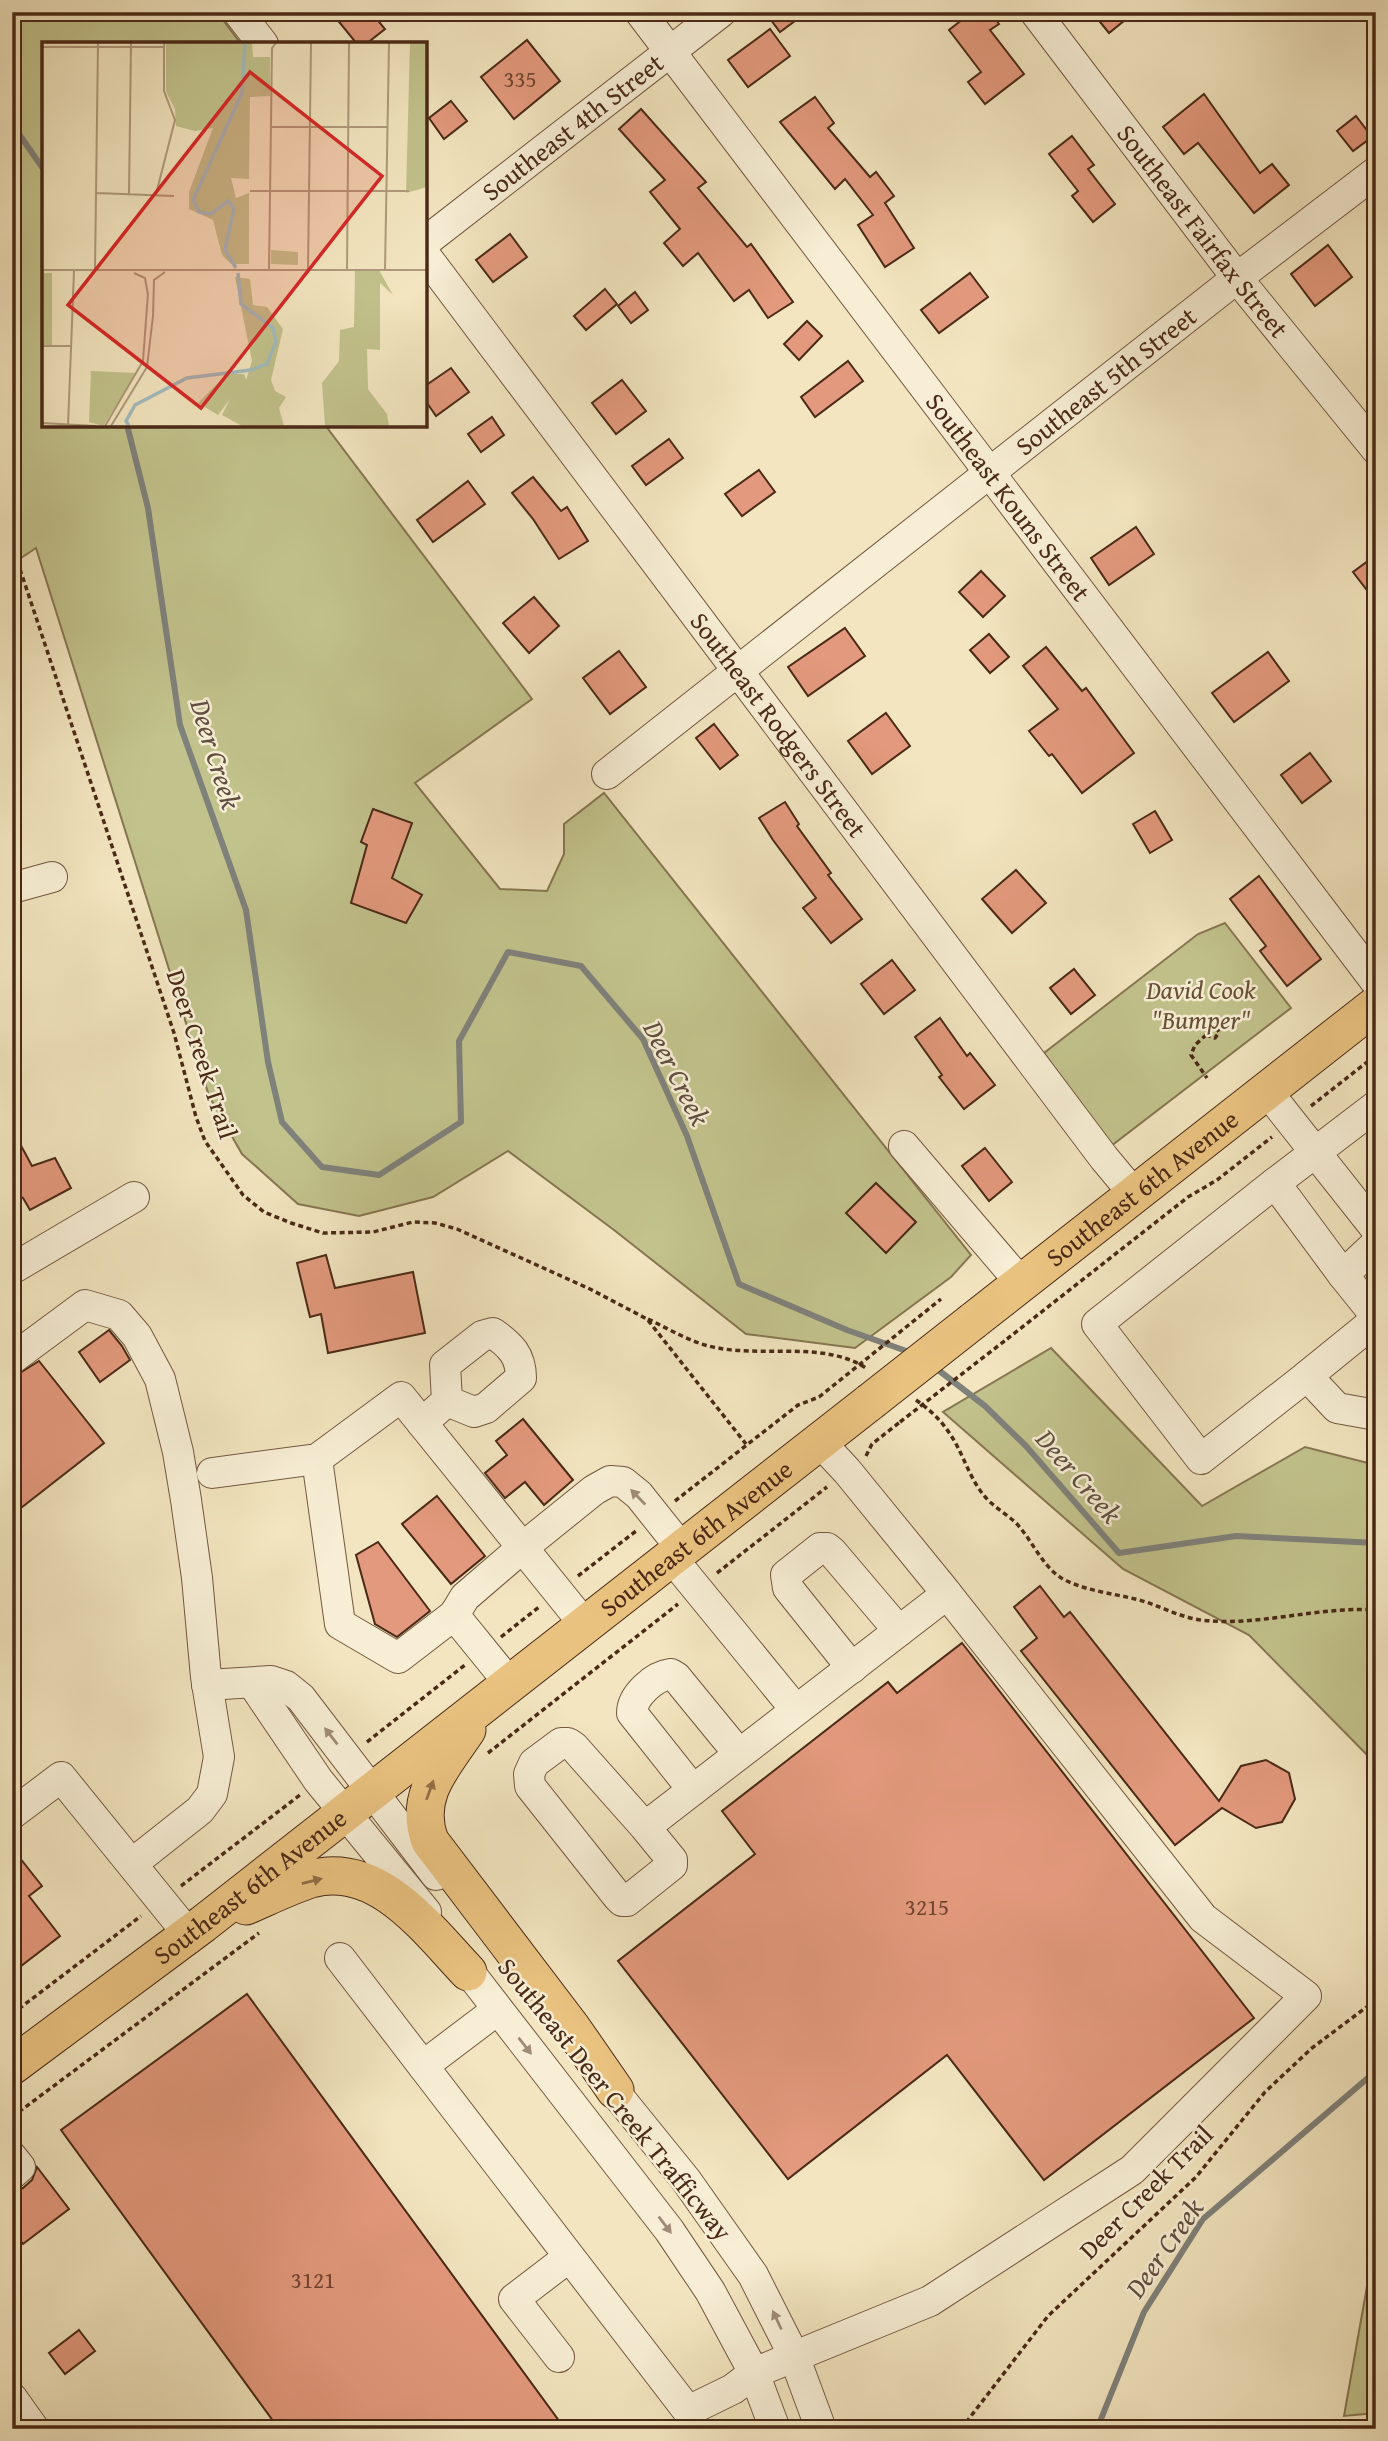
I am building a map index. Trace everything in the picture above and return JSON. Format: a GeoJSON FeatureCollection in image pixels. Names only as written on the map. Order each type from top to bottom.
{"type":"FeatureCollection","features":[{"type":"Feature","properties":{"kind":"main road","name":"Southeast 6th Avenue"},"geometry":{"type":"LineString","coordinates":[[12,2066],[196,1929],[819,1441],[868,1385],[973,1321],[1376,1005]]}},
{"type":"Feature","properties":{"kind":"main road"},"geometry":{"type":"LineString","coordinates":[[497,1695],[430,1784],[425,1817],[429,1841],[572,2028],[614,2090]]}},
{"type":"Feature","properties":{"kind":"main road"},"geometry":{"type":"LineString","coordinates":[[196,1929],[312,1879],[335,1876],[352,1878],[389,1894],[468,1972]]}},
{"type":"Feature","properties":{"kind":"street"},"geometry":{"type":"LineString","coordinates":[[238,12],[261,42]]}},
{"type":"Feature","properties":{"kind":"street","name":"Southeast Kouns Street"},"geometry":{"type":"LineString","coordinates":[[640,12],[1376,982]]}},
{"type":"Feature","properties":{"kind":"street","name":"Southeast 4th Street"},"geometry":{"type":"LineString","coordinates":[[427,241],[721,12]]}},
{"type":"Feature","properties":{"kind":"street","name":"Southeast Fairfax Street"},"geometry":{"type":"LineString","coordinates":[[1035,12],[1237,278],[1376,449]]}},
{"type":"Feature","properties":{"kind":"street","name":"Southeast 5th Street"},"geometry":{"type":"LineString","coordinates":[[607,774],[740,672],[1237,278],[1376,172]]}},
{"type":"Feature","properties":{"kind":"street","name":"Southeast Rodgers Street"},"geometry":{"type":"LineString","coordinates":[[427,258],[1087,1136],[1134,1194]]}},
{"type":"Feature","properties":{"kind":"street"},"geometry":{"type":"LineString","coordinates":[[12,888],[52,877]]}},
{"type":"Feature","properties":{"kind":"street"},"geometry":{"type":"LineString","coordinates":[[1266,1090],[1376,1229]]}},
{"type":"Feature","properties":{"kind":"street"},"geometry":{"type":"LineString","coordinates":[[1275,1183],[1376,1318],[1201,1459],[1097,1324],[1275,1183],[1376,1106]]}},
{"type":"Feature","properties":{"kind":"street"},"geometry":{"type":"LineString","coordinates":[[904,1146],[1021,1283]]}},
{"type":"Feature","properties":{"kind":"street"},"geometry":{"type":"LineString","coordinates":[[12,1269],[134,1197]]}},
{"type":"Feature","properties":{"kind":"street"},"geometry":{"type":"LineString","coordinates":[[1343,1275],[1376,1244]]}},
{"type":"Feature","properties":{"kind":"street"},"geometry":{"type":"LineString","coordinates":[[12,1359],[85,1305],[119,1315],[136,1336],[160,1379],[178,1452],[219,1757],[212,1794],[200,1810],[133,1863]]}},
{"type":"Feature","properties":{"kind":"street"},"geometry":{"type":"LineString","coordinates":[[1307,1376],[1336,1408],[1376,1415]]}},
{"type":"Feature","properties":{"kind":"street"},"geometry":{"type":"LineString","coordinates":[[212,1473],[317,1459],[401,1397],[585,1625]]}},
{"type":"Feature","properties":{"kind":"street"},"geometry":{"type":"LineString","coordinates":[[422,1423],[446,1401]]}},
{"type":"Feature","properties":{"kind":"street"},"geometry":{"type":"LineString","coordinates":[[340,1958],[569,2257],[686,2420],[754,2373],[930,2301],[1132,2171],[1306,1996],[1203,1918],[947,1594],[847,1471],[819,1441]]}},
{"type":"Feature","properties":{"kind":"street"},"geometry":{"type":"LineString","coordinates":[[317,1459],[340,1624],[398,1658],[454,1615],[464,1597],[594,1490],[610,1482],[623,1482],[639,1495],[655,1516],[698,1588],[796,1710]]}},
{"type":"Feature","properties":{"kind":"street"},"geometry":{"type":"LineString","coordinates":[[852,1668],[788,1588],[786,1581],[786,1575],[820,1548],[827,1548],[832,1552],[899,1631]]}},
{"type":"Feature","properties":{"kind":"street"},"geometry":{"type":"LineString","coordinates":[[645,1826],[947,1594]]}},
{"type":"Feature","properties":{"kind":"street"},"geometry":{"type":"LineString","coordinates":[[454,1615],[483,1651],[497,1695]]}},
{"type":"Feature","properties":{"kind":"street"},"geometry":{"type":"LineString","coordinates":[[693,1790],[632,1713],[635,1698],[664,1674],[676,1677],[739,1754]]}},
{"type":"Feature","properties":{"kind":"street"},"geometry":{"type":"LineString","coordinates":[[208,1685],[271,1681],[286,1686],[301,1698],[348,1757],[359,1801]]}},
{"type":"Feature","properties":{"kind":"street"},"geometry":{"type":"LineString","coordinates":[[253,1684],[318,1780],[359,1801]]}},
{"type":"Feature","properties":{"kind":"street"},"geometry":{"type":"LineString","coordinates":[[561,1743],[568,1743],[645,1826],[672,1860],[672,1865],[627,1901],[622,1901],[530,1786],[529,1774],[534,1763],[561,1743]]}},
{"type":"Feature","properties":{"kind":"street"},"geometry":{"type":"LineString","coordinates":[[12,1814],[61,1777],[162,1900],[196,1929]]}},
{"type":"Feature","properties":{"kind":"street","name":"Southeast Deer Creek Trafficway"},"geometry":{"type":"LineString","coordinates":[[359,1801],[614,2090],[686,2180],[760,2287],[794,2356],[821,2429]]}},
{"type":"Feature","properties":{"kind":"street","name":"Southeast Deer Creek Trafficway"},"geometry":{"type":"LineString","coordinates":[[359,1801],[426,1912],[468,1972],[669,2230],[710,2291],[754,2373],[775,2429]]}},
{"type":"Feature","properties":{"kind":"street"},"geometry":{"type":"LineString","coordinates":[[424,2066],[497,2010]]}},
{"type":"Feature","properties":{"kind":"street"},"geometry":{"type":"LineString","coordinates":[[12,2157],[20,2167],[12,2174]]}},
{"type":"Feature","properties":{"kind":"street"},"geometry":{"type":"LineString","coordinates":[[559,2357],[514,2299],[569,2257]]}},
{"type":"Feature","properties":{"kind":"street"},"geometry":{"type":"LineString","coordinates":[[12,2398],[34,2429]]}},
{"type":"Feature","properties":{"kind":"path","name":"Deer Creek Trail"},"geometry":{"type":"LineString","coordinates":[[12,545],[174,1032],[196,1117],[205,1141],[243,1195],[264,1212],[323,1233],[373,1232],[413,1222],[435,1223],[457,1229],[590,1289],[694,1342],[719,1349],[782,1353],[822,1352],[856,1362],[868,1385]]}},
{"type":"Feature","properties":{"kind":"path"},"geometry":{"type":"LineString","coordinates":[[1206,1035],[1195,1045],[1191,1055],[1207,1078]]}},
{"type":"Feature","properties":{"kind":"path"},"geometry":{"type":"LineString","coordinates":[[486,1755],[847,1471],[868,1454],[872,1444],[1188,1197],[1217,1180],[1376,1055]]}},
{"type":"Feature","properties":{"kind":"path"},"geometry":{"type":"LineString","coordinates":[[348,1757],[746,1444],[798,1405],[819,1397],[941,1299]]}},
{"type":"Feature","properties":{"kind":"path","name":"Deer Creek Trail"},"geometry":{"type":"LineString","coordinates":[[647,1319],[746,1444]]}},
{"type":"Feature","properties":{"kind":"path"},"geometry":{"type":"LineString","coordinates":[[908,1395],[929,1409],[950,1434],[975,1484],[989,1501],[1016,1523],[1053,1571],[1063,1579],[1202,1620],[1257,1620],[1342,1609],[1376,1610]]}},
{"type":"Feature","properties":{"kind":"path"},"geometry":{"type":"LineString","coordinates":[[12,2014],[318,1780]]}},
{"type":"Feature","properties":{"kind":"path","name":"Deer Creek Trail"},"geometry":{"type":"LineString","coordinates":[[961,2429],[1048,2316],[1196,2177],[1265,2092],[1312,2048],[1376,2000]]}},
{"type":"Feature","properties":{"kind":"green space"},"geometry":{"type":"Polygon","coordinates":[[[12,12],[217,12],[240,42],[42,42],[42,427],[327,427],[532,699],[415,783],[500,889],[547,891],[564,854],[564,824],[604,793],[971,1255],[951,1277],[855,1348],[746,1334],[508,1151],[433,1197],[359,1216],[298,1204],[242,1154],[209,1096],[36,548],[12,564],[12,12]]]}},
{"type":"Feature","properties":{"kind":"green space","name":"David Cook \"Bumper\""},"geometry":{"type":"Polygon","coordinates":[[[1225,923],[1291,1008],[1111,1146],[1044,1053],[1198,934],[1225,923]]]}},
{"type":"Feature","properties":{"kind":"green space"},"geometry":{"type":"Polygon","coordinates":[[[1051,1348],[1202,1506],[1305,1447],[1376,1465],[1376,1764],[1249,1635],[1123,1569],[943,1412],[1051,1348]]]}},
{"type":"Feature","properties":{"kind":"green space"},"geometry":{"type":"Polygon","coordinates":[[[1376,2204],[1376,2413],[1344,2416],[1369,2275],[1376,2204]]]}},
{"type":"Feature","properties":{"kind":"building"},"geometry":{"type":"Polygon","coordinates":[[[331,12],[371,12],[385,29],[369,42],[355,42],[331,12]]]}},
{"type":"Feature","properties":{"kind":"building"},"geometry":{"type":"Polygon","coordinates":[[[765,12],[807,12],[780,32],[765,12]]]}},
{"type":"Feature","properties":{"kind":"building"},"geometry":{"type":"Polygon","coordinates":[[[972,12],[990,12],[999,24],[990,30],[1024,74],[985,104],[968,82],[981,72],[949,30],[972,12]]]}},
{"type":"Feature","properties":{"kind":"building"},"geometry":{"type":"Polygon","coordinates":[[[1092,12],[1135,12],[1109,33],[1092,12]]]}},
{"type":"Feature","properties":{"kind":"building"},"geometry":{"type":"Polygon","coordinates":[[[770,29],[790,56],[748,87],[728,60],[770,29]]]}},
{"type":"Feature","properties":{"kind":"building"},"geometry":{"type":"Polygon","coordinates":[[[527,40],[560,81],[514,119],[481,77],[527,40]]]}},
{"type":"Feature","properties":{"kind":"building"},"geometry":{"type":"Polygon","coordinates":[[[1204,94],[1260,173],[1272,164],[1289,185],[1254,213],[1198,143],[1184,154],[1163,127],[1204,94]]]}},
{"type":"Feature","properties":{"kind":"building"},"geometry":{"type":"Polygon","coordinates":[[[815,97],[834,123],[828,128],[870,177],[876,172],[894,196],[885,203],[914,248],[885,267],[858,225],[873,215],[845,179],[835,189],[780,122],[815,97]]]}},
{"type":"Feature","properties":{"kind":"building"},"geometry":{"type":"Polygon","coordinates":[[[451,101],[467,121],[444,139],[429,118],[451,101]]]}},
{"type":"Feature","properties":{"kind":"building"},"geometry":{"type":"Polygon","coordinates":[[[641,109],[706,182],[698,188],[747,247],[751,244],[793,302],[768,318],[749,290],[734,301],[698,253],[683,266],[664,243],[680,229],[650,192],[665,180],[619,129],[641,109]]]}},
{"type":"Feature","properties":{"kind":"building"},"geometry":{"type":"Polygon","coordinates":[[[1356,116],[1372,137],[1353,151],[1337,131],[1356,116]]]}},
{"type":"Feature","properties":{"kind":"building"},"geometry":{"type":"Polygon","coordinates":[[[1072,136],[1094,165],[1088,169],[1115,204],[1093,222],[1072,196],[1078,191],[1049,154],[1072,136]]]}},
{"type":"Feature","properties":{"kind":"building"},"geometry":{"type":"Polygon","coordinates":[[[510,234],[527,257],[493,282],[476,260],[510,234]]]}},
{"type":"Feature","properties":{"kind":"building"},"geometry":{"type":"Polygon","coordinates":[[[1328,245],[1352,277],[1315,306],[1291,274],[1328,245]]]}},
{"type":"Feature","properties":{"kind":"building"},"geometry":{"type":"Polygon","coordinates":[[[970,273],[988,297],[939,333],[921,310],[970,273]]]}},
{"type":"Feature","properties":{"kind":"building"},"geometry":{"type":"Polygon","coordinates":[[[605,289],[617,304],[586,330],[574,316],[605,289]]]}},
{"type":"Feature","properties":{"kind":"building"},"geometry":{"type":"Polygon","coordinates":[[[635,292],[648,310],[631,323],[618,306],[635,292]]]}},
{"type":"Feature","properties":{"kind":"building"},"geometry":{"type":"Polygon","coordinates":[[[807,321],[822,336],[799,360],[784,344],[807,321]]]}},
{"type":"Feature","properties":{"kind":"building"},"geometry":{"type":"Polygon","coordinates":[[[848,361],[863,381],[815,417],[801,397],[848,361]]]}},
{"type":"Feature","properties":{"kind":"building"},"geometry":{"type":"Polygon","coordinates":[[[451,368],[469,392],[436,416],[427,403],[427,385],[451,368]]]}},
{"type":"Feature","properties":{"kind":"building"},"geometry":{"type":"Polygon","coordinates":[[[622,380],[646,411],[616,434],[592,403],[622,380]]]}},
{"type":"Feature","properties":{"kind":"building"},"geometry":{"type":"Polygon","coordinates":[[[492,417],[504,435],[481,452],[468,434],[492,417]]]}},
{"type":"Feature","properties":{"kind":"building"},"geometry":{"type":"Polygon","coordinates":[[[669,439],[683,458],[646,485],[632,466],[669,439]]]}},
{"type":"Feature","properties":{"kind":"building"},"geometry":{"type":"Polygon","coordinates":[[[759,470],[775,492],[742,516],[725,494],[759,470]]]}},
{"type":"Feature","properties":{"kind":"building"},"geometry":{"type":"Polygon","coordinates":[[[533,477],[561,511],[567,507],[588,541],[559,559],[512,493],[533,477]]]}},
{"type":"Feature","properties":{"kind":"building"},"geometry":{"type":"Polygon","coordinates":[[[468,481],[485,504],[433,542],[417,520],[468,481]]]}},
{"type":"Feature","properties":{"kind":"building"},"geometry":{"type":"Polygon","coordinates":[[[1136,527],[1154,554],[1109,585],[1091,558],[1136,527]]]}},
{"type":"Feature","properties":{"kind":"building"},"geometry":{"type":"Polygon","coordinates":[[[1376,555],[1376,602],[1353,572],[1376,555]]]}},
{"type":"Feature","properties":{"kind":"building"},"geometry":{"type":"Polygon","coordinates":[[[981,571],[1005,596],[983,617],[959,592],[981,571]]]}},
{"type":"Feature","properties":{"kind":"building"},"geometry":{"type":"Polygon","coordinates":[[[534,597],[559,626],[529,653],[503,623],[534,597]]]}},
{"type":"Feature","properties":{"kind":"building"},"geometry":{"type":"Polygon","coordinates":[[[845,628],[865,656],[808,696],[788,667],[845,628]]]}},
{"type":"Feature","properties":{"kind":"building"},"geometry":{"type":"Polygon","coordinates":[[[989,634],[1009,657],[990,673],[970,650],[989,634]]]}},
{"type":"Feature","properties":{"kind":"building"},"geometry":{"type":"Polygon","coordinates":[[[1046,647],[1082,691],[1086,688],[1134,753],[1082,793],[1052,754],[1049,756],[1029,731],[1058,709],[1023,666],[1046,647]]]}},
{"type":"Feature","properties":{"kind":"building"},"geometry":{"type":"Polygon","coordinates":[[[619,651],[646,687],[610,714],[583,678],[619,651]]]}},
{"type":"Feature","properties":{"kind":"building"},"geometry":{"type":"Polygon","coordinates":[[[1268,652],[1289,681],[1234,722],[1212,693],[1268,652]]]}},
{"type":"Feature","properties":{"kind":"building"},"geometry":{"type":"Polygon","coordinates":[[[886,713],[910,746],[872,774],[848,741],[886,713]]]}},
{"type":"Feature","properties":{"kind":"building"},"geometry":{"type":"Polygon","coordinates":[[[714,724],[738,755],[720,769],[696,738],[714,724]]]}},
{"type":"Feature","properties":{"kind":"building"},"geometry":{"type":"Polygon","coordinates":[[[1310,753],[1331,781],[1302,803],[1281,775],[1310,753]]]}},
{"type":"Feature","properties":{"kind":"building"},"geometry":{"type":"Polygon","coordinates":[[[785,802],[799,824],[797,826],[831,873],[828,875],[862,919],[831,943],[803,908],[816,898],[759,818],[785,802]]]}},
{"type":"Feature","properties":{"kind":"building"},"geometry":{"type":"Polygon","coordinates":[[[373,809],[412,823],[392,878],[422,895],[406,923],[351,903],[367,845],[361,842],[373,809]]]}},
{"type":"Feature","properties":{"kind":"building"},"geometry":{"type":"Polygon","coordinates":[[[1155,811],[1172,840],[1150,853],[1133,824],[1155,811]]]}},
{"type":"Feature","properties":{"kind":"building"},"geometry":{"type":"Polygon","coordinates":[[[1016,870],[1046,903],[1012,933],[982,899],[1016,870]]]}},
{"type":"Feature","properties":{"kind":"building"},"geometry":{"type":"Polygon","coordinates":[[[1259,876],[1321,959],[1287,986],[1260,951],[1266,946],[1230,899],[1259,876]]]}},
{"type":"Feature","properties":{"kind":"building"},"geometry":{"type":"Polygon","coordinates":[[[892,960],[915,990],[884,1014],[861,984],[892,960]]]}},
{"type":"Feature","properties":{"kind":"building"},"geometry":{"type":"Polygon","coordinates":[[[1074,969],[1095,995],[1071,1014],[1050,988],[1074,969]]]}},
{"type":"Feature","properties":{"kind":"building"},"geometry":{"type":"Polygon","coordinates":[[[940,1018],[967,1056],[970,1053],[995,1085],[964,1109],[939,1077],[942,1075],[915,1037],[940,1018]]]}},
{"type":"Feature","properties":{"kind":"building"},"geometry":{"type":"Polygon","coordinates":[[[12,1129],[32,1166],[55,1158],[71,1188],[30,1210],[23,1198],[12,1192],[12,1129]]]}},
{"type":"Feature","properties":{"kind":"building"},"geometry":{"type":"Polygon","coordinates":[[[985,1148],[1012,1182],[989,1201],[962,1166],[985,1148]]]}},
{"type":"Feature","properties":{"kind":"building"},"geometry":{"type":"Polygon","coordinates":[[[876,1183],[916,1222],[886,1253],[846,1213],[876,1183]]]}},
{"type":"Feature","properties":{"kind":"building"},"geometry":{"type":"Polygon","coordinates":[[[326,1255],[335,1288],[413,1272],[425,1333],[328,1353],[321,1314],[310,1317],[297,1263],[326,1255]]]}},
{"type":"Feature","properties":{"kind":"building"},"geometry":{"type":"Polygon","coordinates":[[[109,1330],[130,1360],[100,1382],[79,1352],[109,1330]]]}},
{"type":"Feature","properties":{"kind":"building"},"geometry":{"type":"Polygon","coordinates":[[[39,1361],[104,1443],[12,1515],[12,1378],[39,1361]]]}},
{"type":"Feature","properties":{"kind":"building"},"geometry":{"type":"Polygon","coordinates":[[[523,1419],[573,1480],[544,1505],[525,1482],[505,1498],[485,1473],[507,1455],[496,1441],[523,1419]]]}},
{"type":"Feature","properties":{"kind":"building"},"geometry":{"type":"Polygon","coordinates":[[[437,1496],[485,1556],[451,1584],[402,1524],[437,1496]]]}},
{"type":"Feature","properties":{"kind":"building"},"geometry":{"type":"Polygon","coordinates":[[[378,1542],[430,1611],[397,1637],[375,1624],[356,1555],[378,1542]]]}},
{"type":"Feature","properties":{"kind":"building"},"geometry":{"type":"Polygon","coordinates":[[[1040,1586],[1064,1617],[1070,1612],[1219,1801],[1241,1766],[1266,1760],[1289,1773],[1295,1799],[1282,1822],[1256,1828],[1222,1808],[1175,1845],[1021,1651],[1037,1638],[1014,1607],[1040,1586]]]}},
{"type":"Feature","properties":{"kind":"building"},"geometry":{"type":"Polygon","coordinates":[[[962,1643],[1254,2018],[1044,2180],[947,2055],[788,2179],[618,1961],[755,1854],[722,1811],[888,1682],[897,1693],[962,1643]]]}},
{"type":"Feature","properties":{"kind":"building"},"geometry":{"type":"Polygon","coordinates":[[[12,1848],[42,1886],[29,1896],[60,1936],[12,1973],[12,1848]]]}},
{"type":"Feature","properties":{"kind":"building"},"geometry":{"type":"Polygon","coordinates":[[[247,1994],[565,2429],[279,2429],[61,2130],[247,1994]]]}},
{"type":"Feature","properties":{"kind":"building"},"geometry":{"type":"Polygon","coordinates":[[[37,2167],[69,2209],[23,2244],[12,2231],[12,2191],[23,2188],[32,2180],[37,2167]]]}},
{"type":"Feature","properties":{"kind":"building"},"geometry":{"type":"Polygon","coordinates":[[[79,2330],[95,2351],[65,2374],[49,2353],[79,2330]]]}},
{"type":"Feature","properties":{"kind":"waterway","name":"Deer Creek"},"geometry":{"type":"LineString","coordinates":[[12,124],[42,167]]}},
{"type":"Feature","properties":{"kind":"waterway","name":"Deer Creek"},"geometry":{"type":"LineString","coordinates":[[128,427],[148,508],[180,725],[246,910],[268,1062],[282,1122],[322,1167],[379,1175],[461,1122],[459,1041],[508,952],[581,966],[643,1039],[687,1136],[739,1284],[847,1330],[912,1353]]}},
{"type":"Feature","properties":{"kind":"waterway","name":"Deer Creek"},"geometry":{"type":"LineString","coordinates":[[933,1366],[985,1406],[1026,1446],[1119,1553],[1236,1536],[1376,1543]]}},
{"type":"Feature","properties":{"kind":"waterway","name":"Deer Creek"},"geometry":{"type":"LineString","coordinates":[[1097,2429],[1144,2312],[1203,2219],[1376,2071]]}}]}
